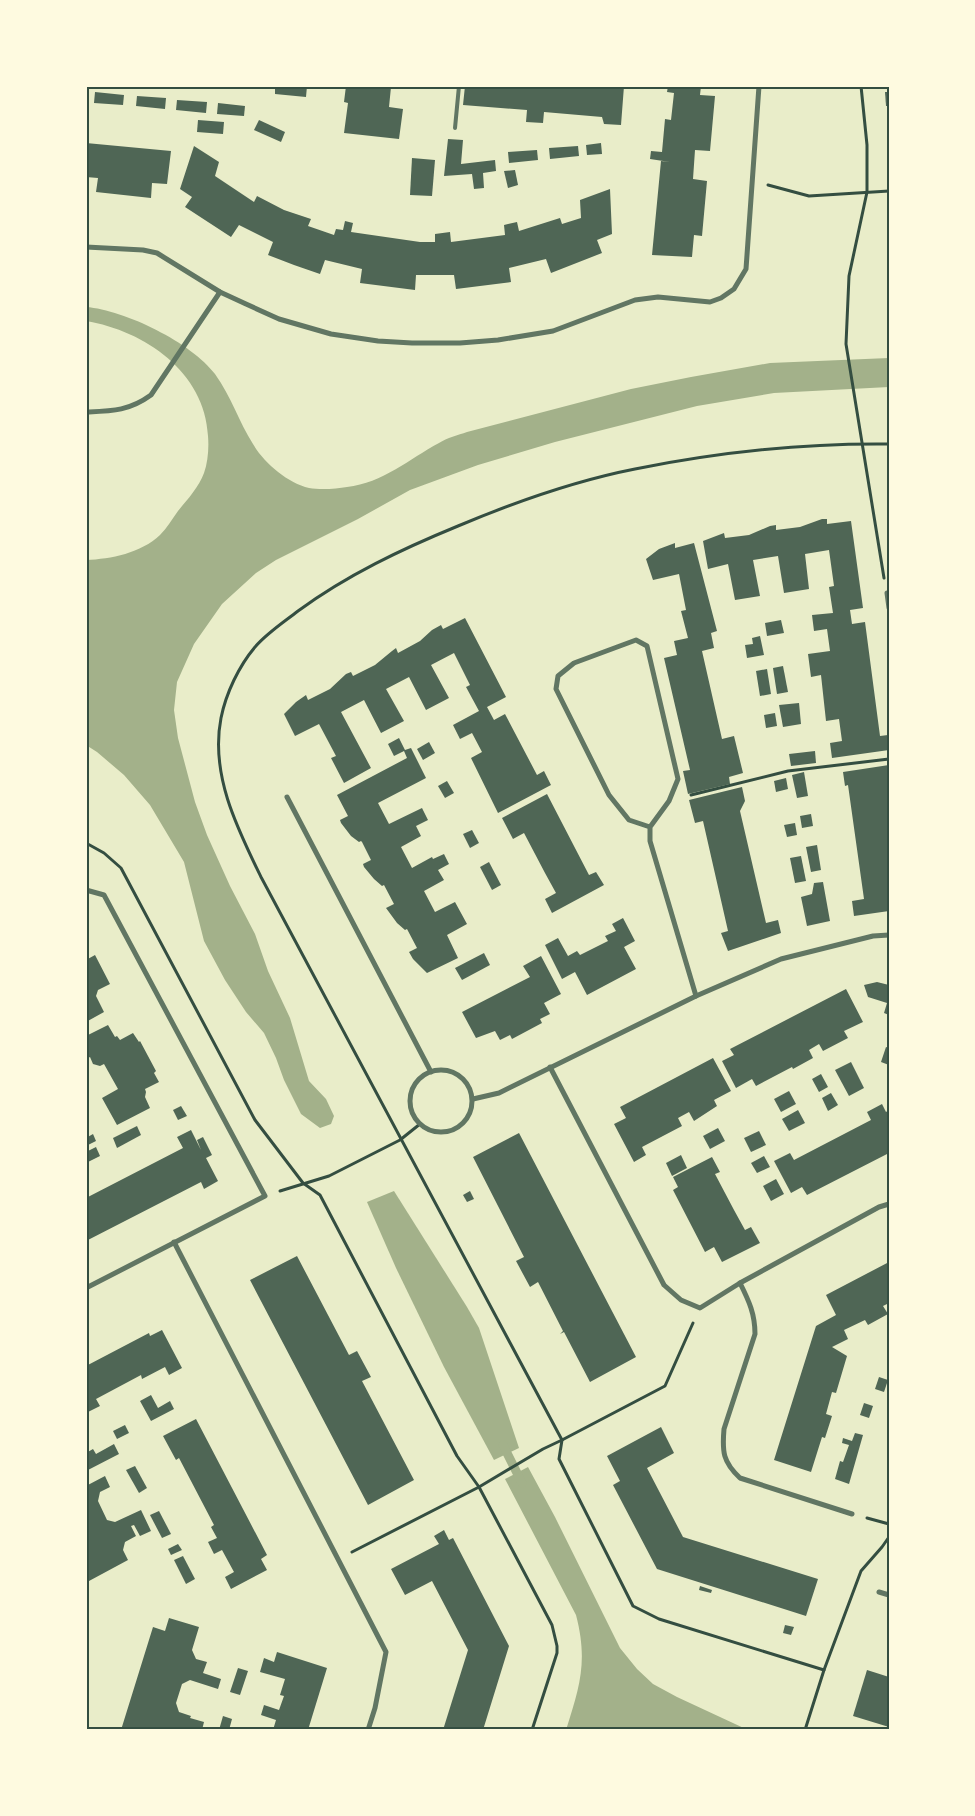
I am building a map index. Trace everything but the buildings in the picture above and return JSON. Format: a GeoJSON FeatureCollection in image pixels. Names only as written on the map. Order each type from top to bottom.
{"type":"FeatureCollection","features":[{"type":"Feature","properties":{"kind":"street"},"geometry":{"type":"LineString","coordinates":[[86,247],[143,250],[156,253],[220,292],[280,319],[331,334],[378,341],[460,343],[498,340],[553,331],[635,300],[658,297],[710,302],[721,298],[734,289],[746,269],[759,86]]}},
{"type":"Feature","properties":{"kind":"street"},"geometry":{"type":"LineString","coordinates":[[86,412],[125,409],[141,402],[150,395],[220,292]]}},
{"type":"Feature","properties":{"kind":"street"},"geometry":{"type":"LineString","coordinates":[[888,593],[889,608]]}},
{"type":"Feature","properties":{"kind":"street"},"geometry":{"type":"LineString","coordinates":[[650,827],[629,820],[609,795],[556,689],[558,676],[574,663],[636,640],[647,646],[678,779],[670,801],[650,827],[650,840],[696,996]]}},
{"type":"Feature","properties":{"kind":"street"},"geometry":{"type":"LineString","coordinates":[[287,798],[431,1072]]}},
{"type":"Feature","properties":{"kind":"street"},"geometry":{"type":"LineString","coordinates":[[86,890],[104,895],[265,1196],[86,1288]]}},
{"type":"Feature","properties":{"kind":"street"},"geometry":{"type":"LineString","coordinates":[[473,1099],[499,1093],[696,996],[781,959],[873,936],[889,935]]}},
{"type":"Feature","properties":{"kind":"street"},"geometry":{"type":"LineString","coordinates":[[550,1067],[664,1285],[681,1300],[700,1308],[740,1283],[879,1207],[889,1204]]}},
{"type":"Feature","properties":{"kind":"street"},"geometry":{"type":"LineString","coordinates":[[442,1070],[454,1072],[463,1079],[470,1088],[473,1099],[471,1112],[465,1122],[454,1130],[442,1133],[430,1131],[420,1124],[412,1114],[410,1101],[413,1089],[420,1078],[431,1072],[442,1070]]}},
{"type":"Feature","properties":{"kind":"street"},"geometry":{"type":"LineString","coordinates":[[174,1242],[386,1652],[375,1708],[368,1730]]}},
{"type":"Feature","properties":{"kind":"street"},"geometry":{"type":"LineString","coordinates":[[740,1283],[752,1306],[755,1319],[755,1334],[724,1429],[722,1445],[724,1458],[730,1468],[740,1478],[852,1514]]}},
{"type":"Feature","properties":{"kind":"street"},"geometry":{"type":"LineString","coordinates":[[879,1592],[889,1595]]}},
{"type":"Feature","properties":{"kind":"lane"},"geometry":{"type":"LineString","coordinates":[[456,128],[459,86]]}},
{"type":"Feature","properties":{"kind":"path"},"geometry":{"type":"LineString","coordinates":[[861,86],[867,145],[866,192],[849,276],[846,344],[888,593]]}},
{"type":"Feature","properties":{"kind":"path"},"geometry":{"type":"LineString","coordinates":[[753,181],[809,196],[889,191]]}},
{"type":"Feature","properties":{"kind":"path"},"geometry":{"type":"LineString","coordinates":[[824,1670],[659,1619],[633,1606],[559,1459],[562,1440],[400,1140],[243,840],[229,806],[223,785],[219,742],[221,717],[240,670],[256,646],[286,620],[324,592],[379,561],[436,535],[524,500],[594,478],[634,469],[735,451],[799,446],[889,444]]}},
{"type":"Feature","properties":{"kind":"path"},"geometry":{"type":"LineString","coordinates":[[670,801],[788,771],[889,759]]}},
{"type":"Feature","properties":{"kind":"path"},"geometry":{"type":"LineString","coordinates":[[86,843],[104,853],[121,868],[255,1120],[303,1183],[320,1195],[457,1456],[479,1487],[552,1625],[555,1634],[556,1653],[532,1730]]}},
{"type":"Feature","properties":{"kind":"path"},"geometry":{"type":"LineString","coordinates":[[265,1196],[329,1176],[400,1140],[420,1124]]}},
{"type":"Feature","properties":{"kind":"path"},"geometry":{"type":"LineString","coordinates":[[338,1559],[479,1487],[543,1449],[665,1386],[700,1308]]}},
{"type":"Feature","properties":{"kind":"path"},"geometry":{"type":"LineString","coordinates":[[852,1514],[889,1524]]}},
{"type":"Feature","properties":{"kind":"path"},"geometry":{"type":"LineString","coordinates":[[805,1730],[824,1670],[861,1571],[889,1537]]}},
{"type":"Feature","properties":{"kind":"shaded area"},"geometry":{"type":"Polygon","coordinates":[[[86,307],[102,309],[138,321],[191,351],[215,374],[226,391],[248,436],[263,458],[293,482],[318,489],[360,485],[384,476],[442,441],[467,432],[631,389],[770,363],[889,358],[889,387],[774,393],[697,406],[555,442],[478,465],[410,490],[358,519],[276,560],[256,573],[222,604],[194,644],[177,682],[174,710],[178,738],[195,802],[207,835],[230,886],[255,934],[268,971],[290,1018],[309,1081],[326,1099],[334,1116],[331,1124],[320,1128],[301,1114],[264,1033],[246,1012],[225,980],[204,941],[184,862],[150,805],[124,775],[86,745],[86,560],[135,551],[160,535],[202,478],[207,460],[208,436],[204,413],[196,392],[184,374],[168,358],[130,334],[86,321],[86,307]]]}},
{"type":"Feature","properties":{"kind":"shaded area"},"geometry":{"type":"Polygon","coordinates":[[[394,1191],[479,1328],[519,1448],[494,1460],[444,1367],[396,1268],[367,1202],[394,1191]]]}},
{"type":"Feature","properties":{"kind":"shaded area"},"geometry":{"type":"Polygon","coordinates":[[[528,1467],[620,1648],[637,1669],[653,1684],[748,1730],[566,1730],[581,1673],[580,1631],[576,1615],[505,1479],[528,1467]]]}},
{"type":"Feature","properties":{"kind":"waterway"},"geometry":{"type":"LineString","coordinates":[[503,1445],[522,1483]]}}]}
